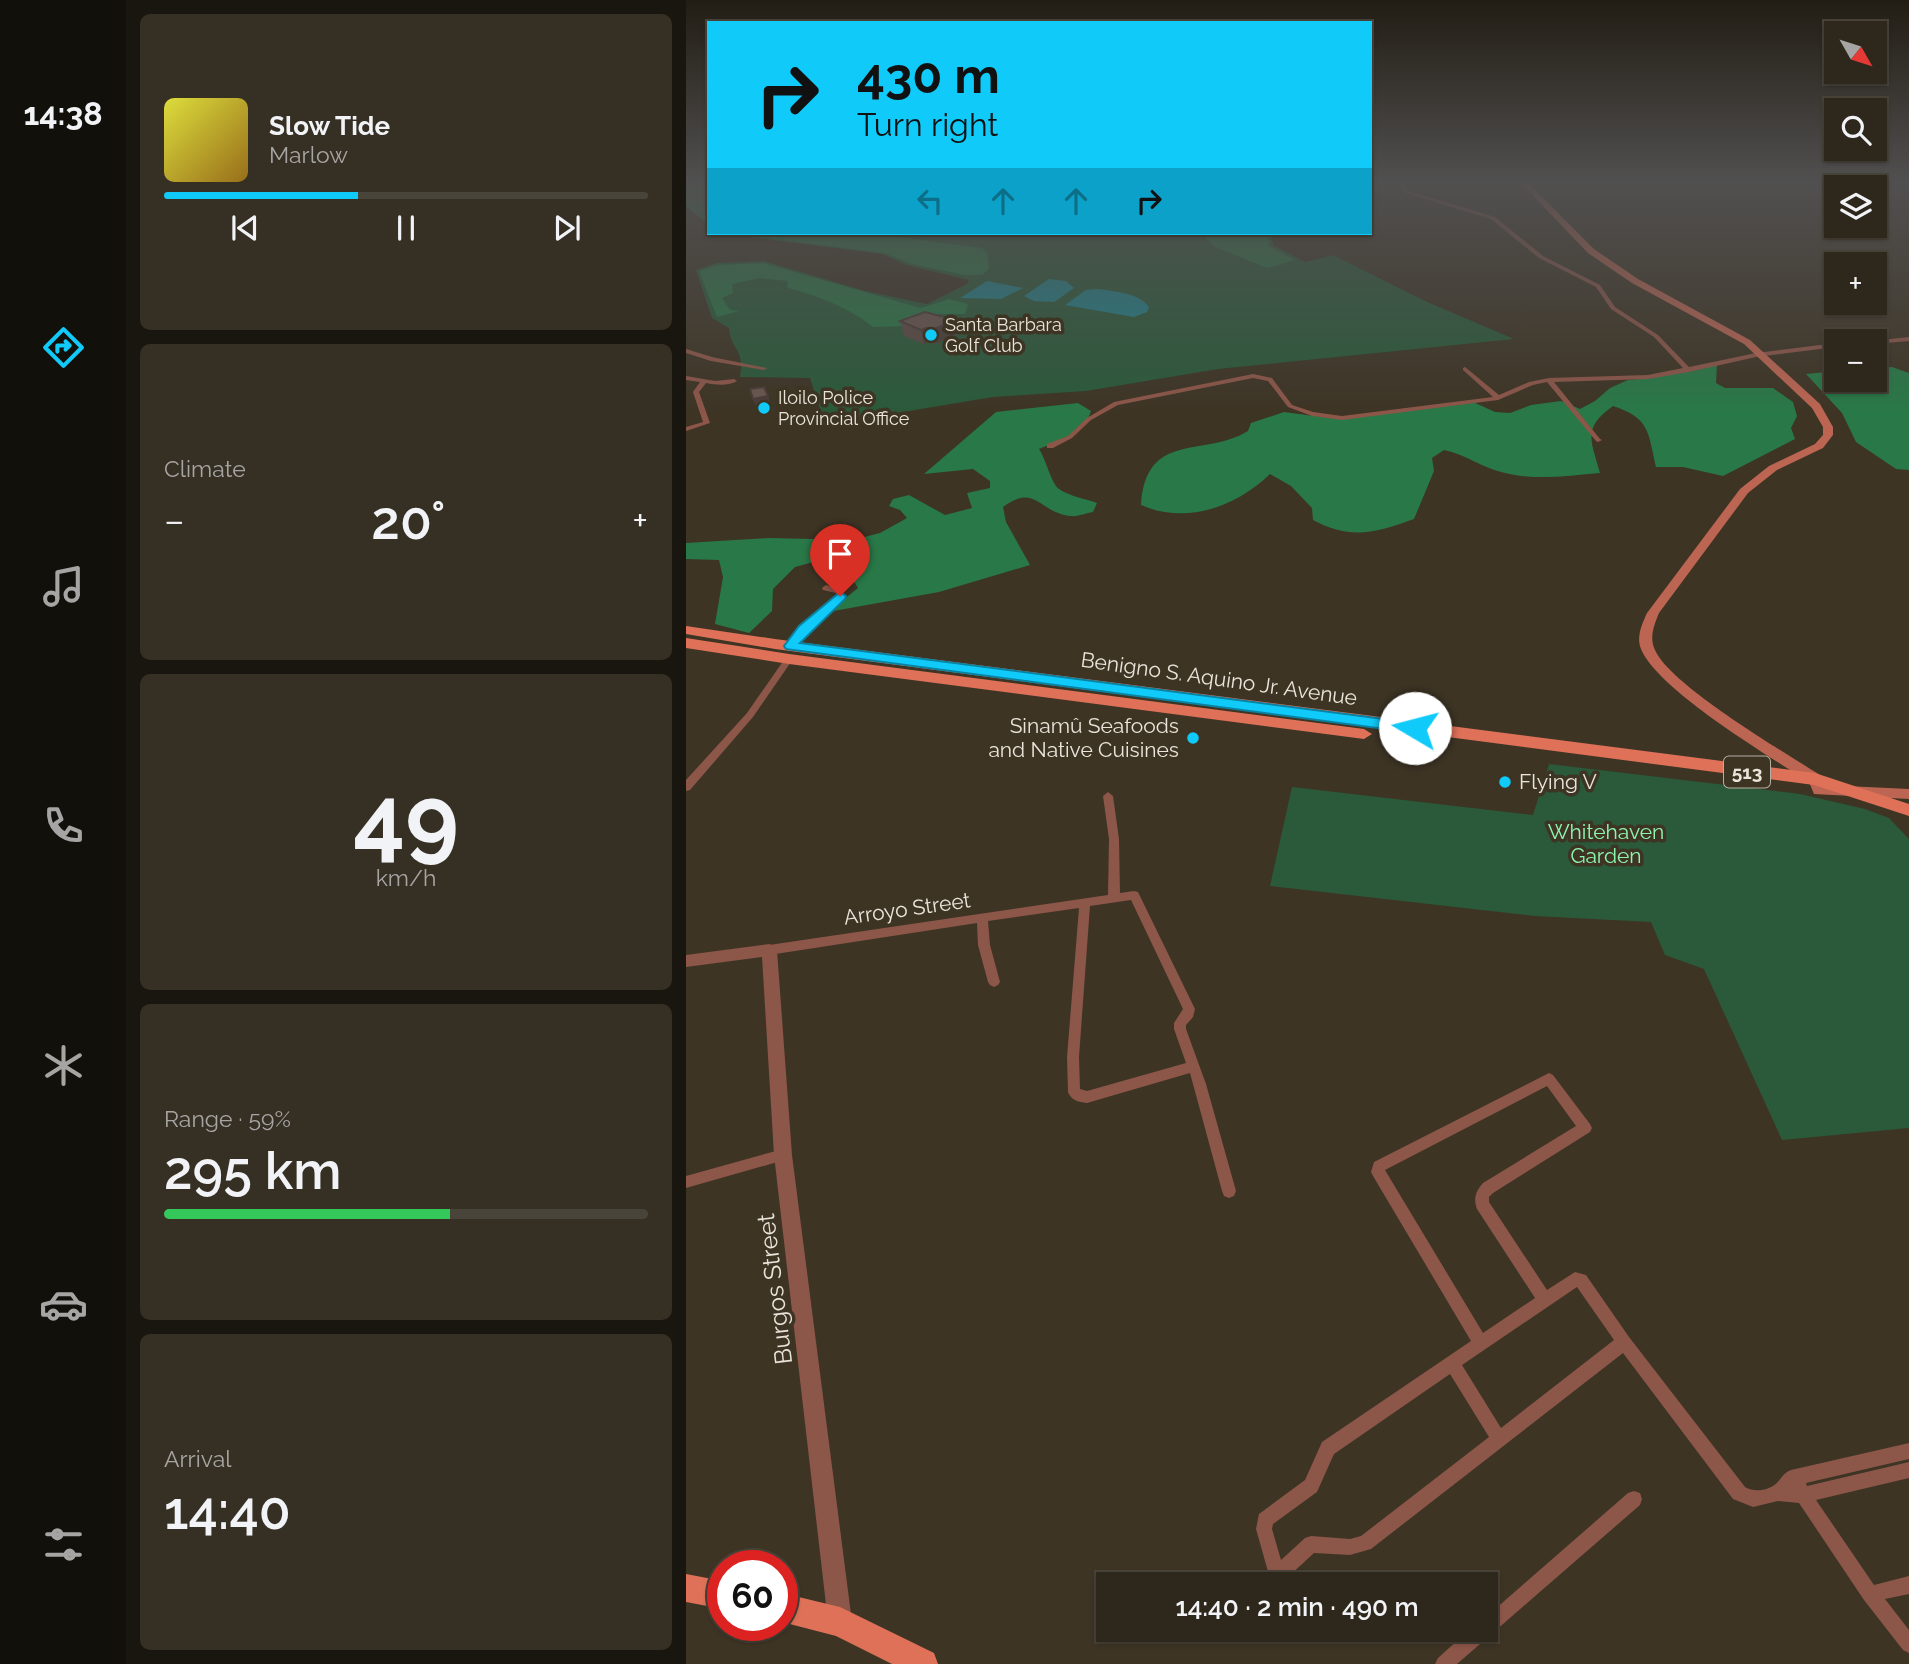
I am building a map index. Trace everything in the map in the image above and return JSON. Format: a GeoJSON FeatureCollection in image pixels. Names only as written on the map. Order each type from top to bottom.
{"type":"FeatureCollection","features":[{"type":"Feature","properties":{"kind":"main road"},"geometry":{"type":"LineString","coordinates":[[1601,258],[1649,288],[1747,342],[1816,406],[1825,417],[1828,435],[1819,446],[1773,468],[1744,491],[1653,613],[1647,626],[1646,639],[1654,660],[1667,676],[1817,785],[1909,784]]}},
{"type":"Feature","properties":{"kind":"main road","name":"Benigno S. Aquino Jr. Avenue"},"geometry":{"type":"LineString","coordinates":[[686,630],[790,653]]}},
{"type":"Feature","properties":{"kind":"main road","name":"Benigno S. Aquino Jr. Avenue"},"geometry":{"type":"LineString","coordinates":[[686,643],[790,653],[1855,790],[1909,810]]}},
{"type":"Feature","properties":{"kind":"main road","name":"Benigno S. Aquino Jr. Avenue"},"geometry":{"type":"LineString","coordinates":[[1817,785],[1909,819]]}},
{"type":"Feature","properties":{"kind":"main road"},"geometry":{"type":"LineString","coordinates":[[1855,790],[1909,794]]}},
{"type":"Feature","properties":{"kind":"main road"},"geometry":{"type":"LineString","coordinates":[[686,1588],[707,1592]]}},
{"type":"Feature","properties":{"kind":"main road"},"geometry":{"type":"LineString","coordinates":[[798,1611],[840,1622],[923,1664]]}},
{"type":"Feature","properties":{"kind":"street"},"geometry":{"type":"LineString","coordinates":[[1542,258],[1598,286],[1613,308],[1656,336],[1689,370]]}},
{"type":"Feature","properties":{"kind":"street"},"geometry":{"type":"LineString","coordinates":[[1887,341],[1909,339]]}},
{"type":"Feature","properties":{"kind":"street"},"geometry":{"type":"LineString","coordinates":[[1050,446],[1070,437],[1089,419],[1116,403],[1253,376],[1270,379],[1290,406],[1326,417],[1342,418],[1498,398],[1531,383],[1549,380],[1648,377],[1761,354],[1824,346]]}},
{"type":"Feature","properties":{"kind":"street"},"geometry":{"type":"LineString","coordinates":[[686,351],[711,359],[764,368]]}},
{"type":"Feature","properties":{"kind":"street"},"geometry":{"type":"LineString","coordinates":[[1465,369],[1498,398]]}},
{"type":"Feature","properties":{"kind":"street"},"geometry":{"type":"LineString","coordinates":[[686,378],[704,382],[734,381]]}},
{"type":"Feature","properties":{"kind":"street"},"geometry":{"type":"LineString","coordinates":[[1549,380],[1598,440]]}},
{"type":"Feature","properties":{"kind":"street"},"geometry":{"type":"LineString","coordinates":[[686,395],[696,392],[704,382]]}},
{"type":"Feature","properties":{"kind":"street"},"geometry":{"type":"LineString","coordinates":[[686,429],[707,423],[696,392]]}},
{"type":"Feature","properties":{"kind":"street"},"geometry":{"type":"LineString","coordinates":[[686,787],[750,715],[804,629],[840,596],[840,592],[826,588]]}},
{"type":"Feature","properties":{"kind":"street"},"geometry":{"type":"LineString","coordinates":[[1108,796],[1114,839],[1114,898]]}},
{"type":"Feature","properties":{"kind":"street","name":"Arroyo Street"},"geometry":{"type":"LineString","coordinates":[[686,961],[1134,895],[1189,1009],[1179,1025],[1193,1067]]}},
{"type":"Feature","properties":{"kind":"street"},"geometry":{"type":"LineString","coordinates":[[1084,903],[1073,1057],[1074,1092],[1087,1097],[1193,1067],[1229,1191]]}},
{"type":"Feature","properties":{"kind":"street"},"geometry":{"type":"LineString","coordinates":[[982,919],[985,952],[993,982]]}},
{"type":"Feature","properties":{"kind":"street","name":"Burgos Street"},"geometry":{"type":"LineString","coordinates":[[769,950],[783,1154],[840,1622]]}},
{"type":"Feature","properties":{"kind":"street"},"geometry":{"type":"LineString","coordinates":[[1480,1343],[1378,1172],[1379,1166],[1549,1079],[1585,1128],[1488,1188],[1482,1195],[1482,1204],[1544,1298]]}},
{"type":"Feature","properties":{"kind":"street"},"geometry":{"type":"LineString","coordinates":[[686,1182],[783,1154]]}},
{"type":"Feature","properties":{"kind":"street"},"geometry":{"type":"LineString","coordinates":[[1624,1342],[1365,1543],[1350,1547],[1311,1544],[1282,1570],[1275,1569],[1264,1529],[1265,1520],[1311,1486],[1328,1448],[1544,1298],[1576,1279],[1581,1280],[1624,1342],[1745,1499],[1753,1500],[1778,1493],[1803,1495],[1909,1470]]}},
{"type":"Feature","properties":{"kind":"street"},"geometry":{"type":"LineString","coordinates":[[1452,1363],[1499,1439]]}},
{"type":"Feature","properties":{"kind":"street"},"geometry":{"type":"LineString","coordinates":[[1778,1493],[1791,1478],[1909,1451]]}},
{"type":"Feature","properties":{"kind":"street"},"geometry":{"type":"LineString","coordinates":[[1795,1477],[1803,1495],[1870,1594],[1909,1644]]}},
{"type":"Feature","properties":{"kind":"street"},"geometry":{"type":"LineString","coordinates":[[1498,1617],[1634,1499]]}},
{"type":"Feature","properties":{"kind":"street"},"geometry":{"type":"LineString","coordinates":[[1870,1594],[1909,1585]]}},
{"type":"Feature","properties":{"kind":"street"},"geometry":{"type":"LineString","coordinates":[[1444,1664],[1469,1642]]}},
{"type":"Feature","properties":{"kind":"green space"},"geometry":{"type":"Polygon","coordinates":[[[890,258],[1297,258],[1305,262],[1338,258],[1425,301],[1514,339],[1218,369],[1086,391],[993,397],[825,425],[810,378],[740,377],[741,360],[732,342],[729,328],[712,318],[696,270],[717,263],[764,261],[865,291],[927,304],[967,284],[969,280],[906,265],[890,258]]]}},
{"type":"Feature","properties":{"kind":"green space"},"geometry":{"type":"Polygon","coordinates":[[[896,258],[988,258],[989,269],[982,275],[964,275],[912,264],[896,258]]]}},
{"type":"Feature","properties":{"kind":"green space"},"geometry":{"type":"Polygon","coordinates":[[[1242,258],[1291,258],[1295,260],[1267,268],[1242,258]]]}},
{"type":"Feature","properties":{"kind":"green space"},"geometry":{"type":"Polygon","coordinates":[[[763,263],[921,308],[949,299],[968,304],[965,314],[937,314],[907,326],[873,327],[832,303],[788,288],[787,281],[760,278],[732,284],[733,293],[722,298],[730,310],[739,311],[717,317],[699,271],[718,265],[763,263]]]}},
{"type":"Feature","properties":{"kind":"green space"},"geometry":{"type":"Polygon","coordinates":[[[1717,363],[1716,383],[1725,388],[1773,388],[1793,402],[1797,416],[1791,428],[1795,439],[1723,476],[1683,467],[1656,467],[1649,435],[1641,421],[1613,406],[1593,428],[1592,443],[1600,473],[1550,477],[1513,475],[1444,450],[1432,458],[1434,471],[1414,519],[1375,531],[1339,530],[1313,520],[1312,508],[1291,486],[1270,474],[1242,496],[1210,509],[1175,513],[1141,505],[1145,481],[1154,466],[1165,456],[1231,439],[1248,431],[1251,423],[1284,412],[1337,419],[1471,401],[1495,412],[1510,413],[1531,405],[1561,401],[1580,409],[1610,388],[1628,380],[1652,378],[1717,363]]]}},
{"type":"Feature","properties":{"kind":"green space"},"geometry":{"type":"Polygon","coordinates":[[[1887,367],[1909,373],[1909,470],[1896,469],[1856,442],[1842,413],[1806,374],[1824,372],[1824,392],[1887,392],[1887,367]]]}},
{"type":"Feature","properties":{"kind":"green space"},"geometry":{"type":"Polygon","coordinates":[[[1078,403],[1091,411],[1083,426],[1063,440],[1039,449],[1053,482],[1059,489],[1097,503],[1093,512],[1073,516],[1051,510],[1030,498],[1014,500],[1003,507],[1006,522],[1030,565],[939,592],[828,612],[858,588],[849,574],[831,570],[817,561],[795,567],[773,589],[772,611],[749,633],[715,624],[723,577],[719,560],[686,559],[686,543],[769,538],[853,540],[880,533],[907,518],[900,510],[889,506],[893,499],[909,495],[945,515],[972,508],[967,493],[990,488],[990,481],[973,469],[924,474],[996,412],[1078,403]]]}},
{"type":"Feature","properties":{"kind":"green space","name":"Whitehaven Garden"},"geometry":{"type":"Polygon","coordinates":[[[1549,764],[1800,794],[1865,809],[1889,818],[1909,839],[1909,1128],[1782,1140],[1704,969],[1665,955],[1651,922],[1535,916],[1270,886],[1292,787],[1533,815],[1549,764]]]}},
{"type":"Feature","properties":{"kind":"water"},"geometry":{"type":"Polygon","coordinates":[[[1049,279],[1066,281],[1074,288],[1054,302],[1034,301],[1024,296],[1049,279]]]}},
{"type":"Feature","properties":{"kind":"water"},"geometry":{"type":"Polygon","coordinates":[[[987,281],[1023,288],[1001,299],[960,298],[987,281]]]}},
{"type":"Feature","properties":{"kind":"water"},"geometry":{"type":"Polygon","coordinates":[[[1099,289],[1139,298],[1149,307],[1147,312],[1134,317],[1065,305],[1086,290],[1099,289]]]}},
{"type":"Feature","properties":{"kind":"building"},"geometry":{"type":"Polygon","coordinates":[[[925,312],[955,320],[932,330],[921,330],[900,321],[925,312]]]}},
{"type":"Feature","properties":{"kind":"building"},"geometry":{"type":"Polygon","coordinates":[[[764,387],[768,396],[753,399],[750,389],[764,387]]]}},
{"type":"Feature","properties":{"kind":"place","name":"Santa Barbara Golf Club"},"geometry":{"type":"Point","coordinates":[931,335]}},
{"type":"Feature","properties":{"kind":"place","name":"Iloilo Police Provincial Office"},"geometry":{"type":"Point","coordinates":[764,408]}},
{"type":"Feature","properties":{"kind":"place","name":"Sinamû Seafoods and Native Cuisines"},"geometry":{"type":"Point","coordinates":[1193,738]}},
{"type":"Feature","properties":{"kind":"place","name":"Flying V"},"geometry":{"type":"Point","coordinates":[1505,782]}},
{"type":"Feature","properties":{"kind":"route"},"geometry":{"type":"LineString","coordinates":[[840,596],[804,629],[790,646],[1415,728]]}}]}
